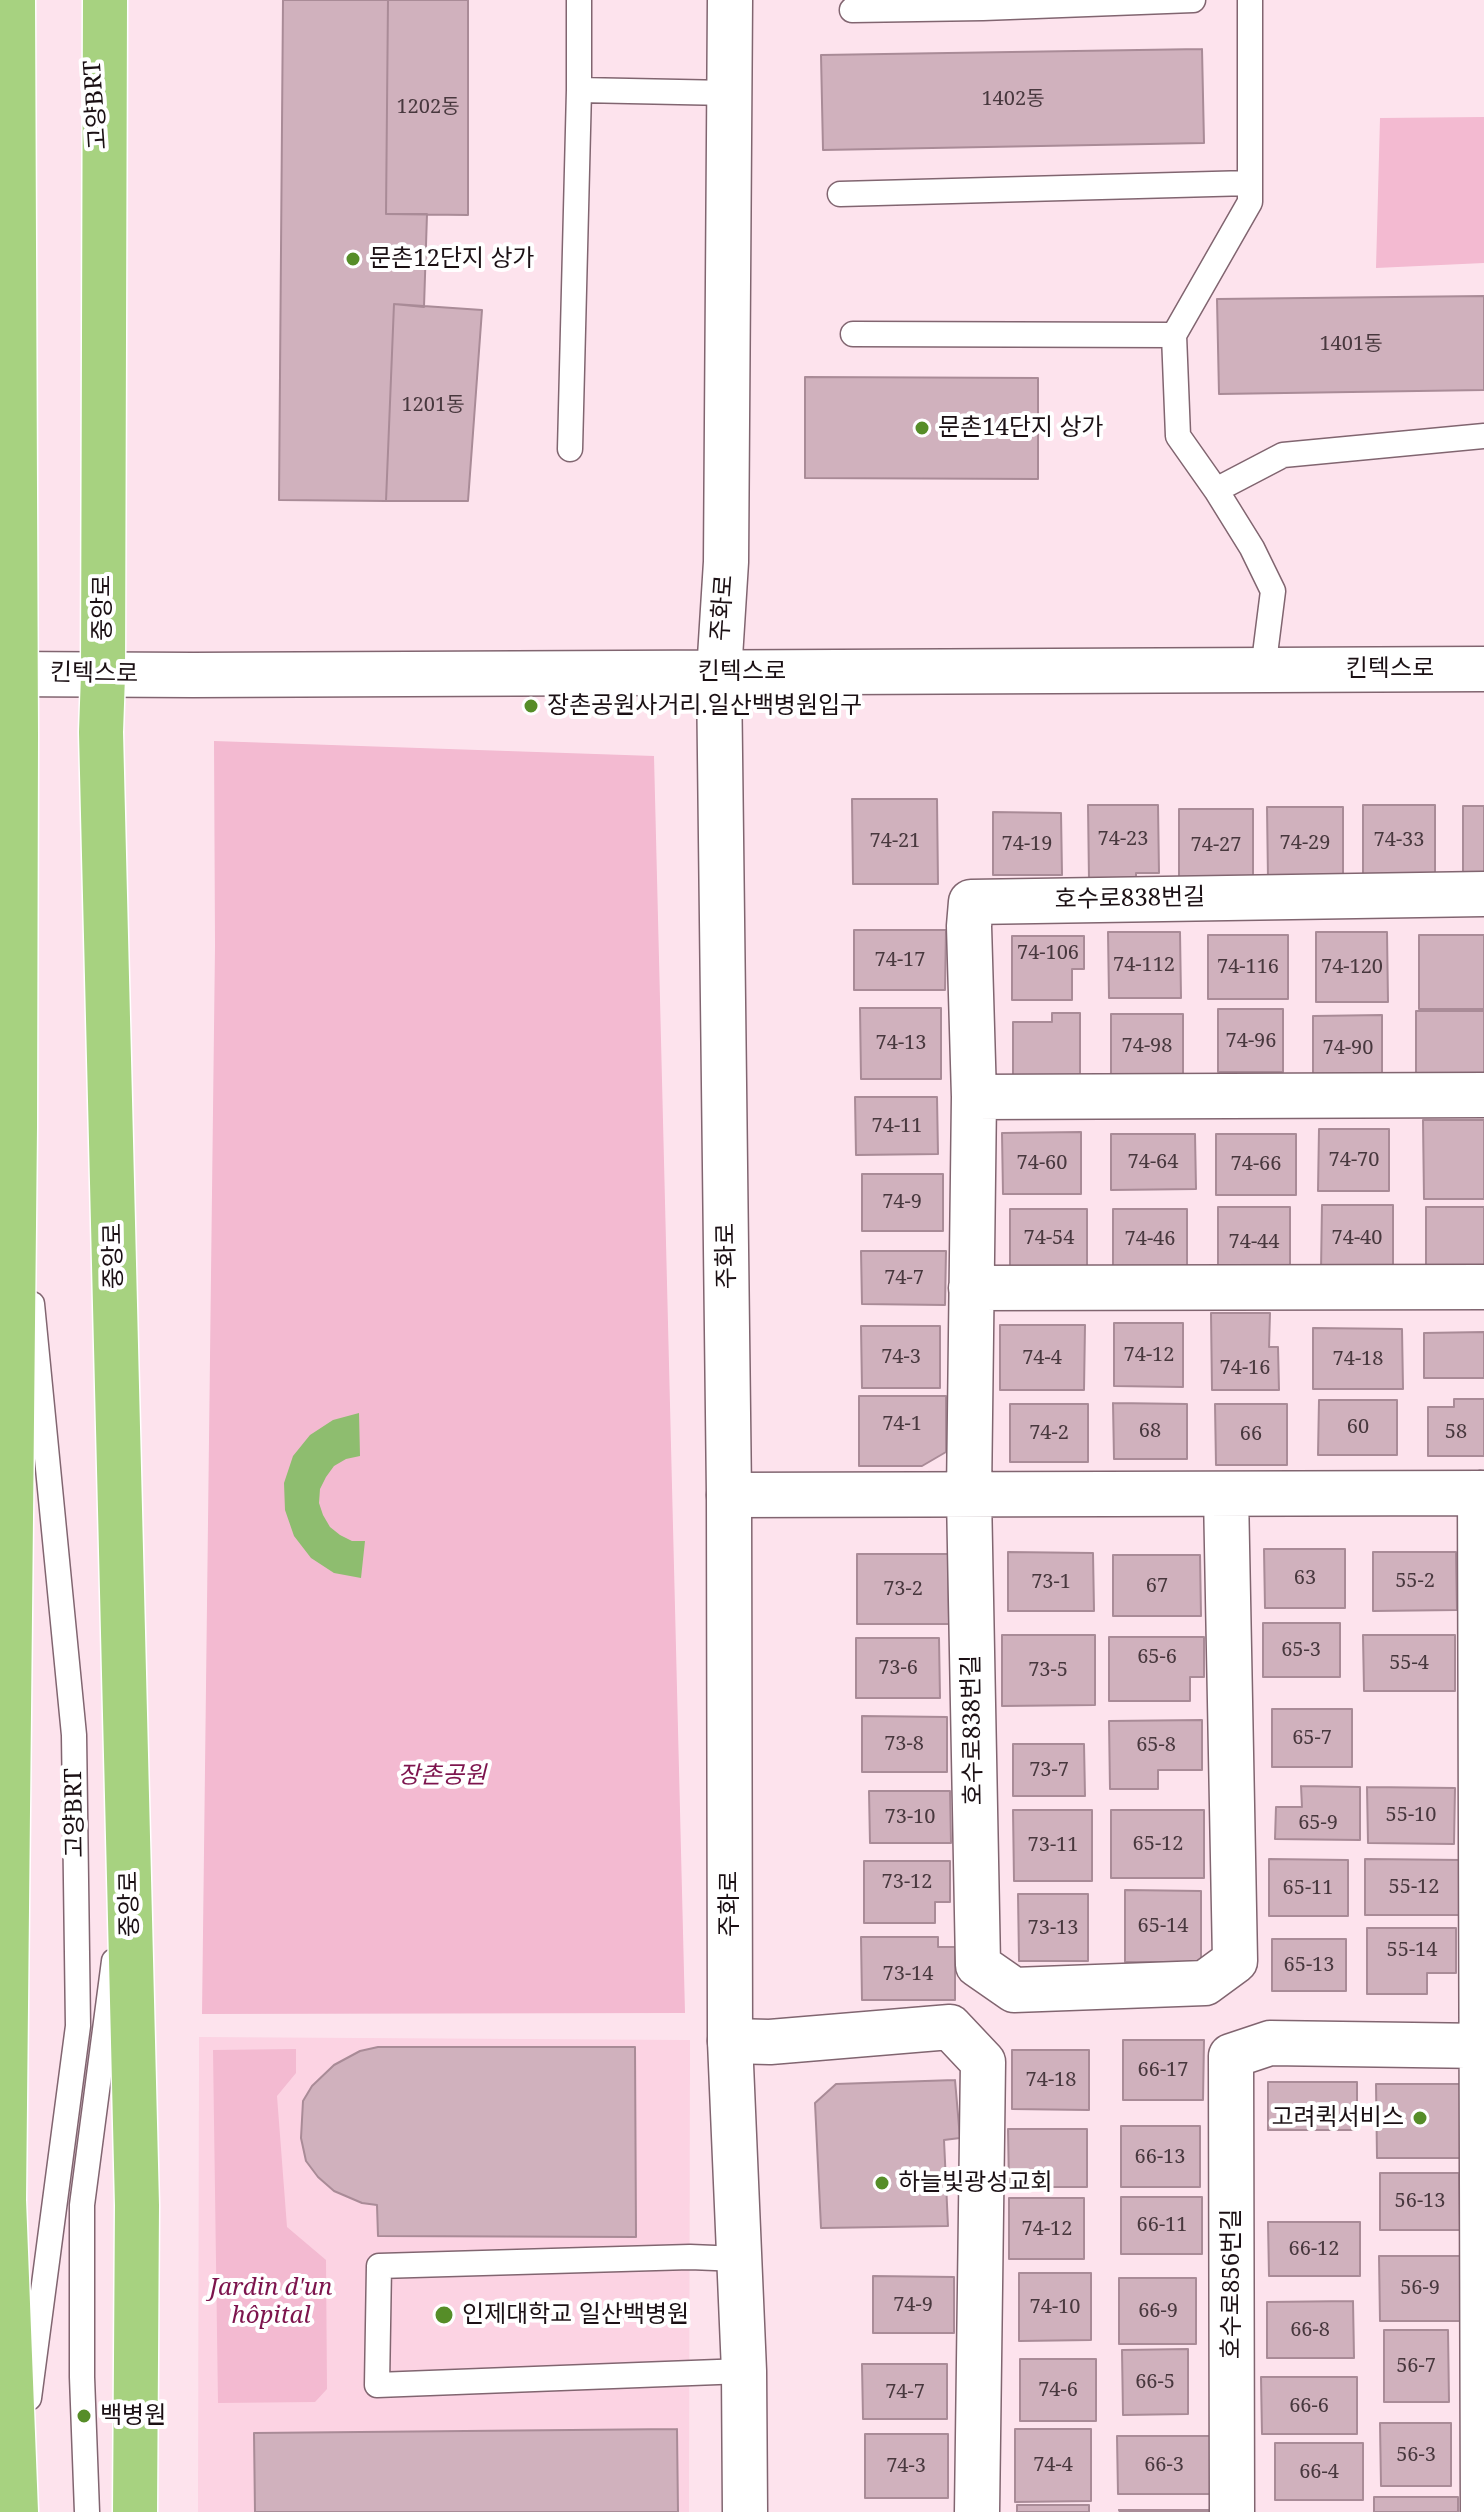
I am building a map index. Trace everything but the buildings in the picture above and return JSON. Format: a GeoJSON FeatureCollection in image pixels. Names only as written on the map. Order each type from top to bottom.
{"type":"FeatureCollection","features":[{"type":"Feature","properties":{"kind":"main road"},"geometry":{"type":"LineString","coordinates":[[13,0],[8,674],[15,1127],[4,2200],[16,2505]]}},
{"type":"Feature","properties":{"kind":"main road","name":"중앙로"},"geometry":{"type":"LineString","coordinates":[[105,0],[101,732],[137,2205],[135,2512]]}},
{"type":"Feature","properties":{"kind":"street","name":"주화로"},"geometry":{"type":"LineString","coordinates":[[730,0],[726,562],[719,673],[729,1495],[730,2041],[744,2371],[745,2512]]}},
{"type":"Feature","properties":{"kind":"street","name":"킨텍스로"},"geometry":{"type":"LineString","coordinates":[[8,674],[1484,669]]}},
{"type":"Feature","properties":{"kind":"street","name":"호수로838번길"},"geometry":{"type":"LineString","coordinates":[[1226,1494],[1235,1961],[1205,1983],[1014,1990],[978,1965],[969,1495],[974,1097],[971,902],[1484,894]]}},
{"type":"Feature","properties":{"kind":"street"},"geometry":{"type":"LineString","coordinates":[[974,1097],[1484,1095]]}},
{"type":"Feature","properties":{"kind":"street"},"geometry":{"type":"LineString","coordinates":[[971,1288],[1484,1287]]}},
{"type":"Feature","properties":{"kind":"street"},"geometry":{"type":"LineString","coordinates":[[729,1495],[1482,1493],[1483,2512]]}},
{"type":"Feature","properties":{"kind":"street"},"geometry":{"type":"LineString","coordinates":[[730,2041],[770,2042],[950,2027],[983,2062],[977,2512]]}},
{"type":"Feature","properties":{"kind":"street","name":"호수로856번길"},"geometry":{"type":"LineString","coordinates":[[1232,2512],[1231,2056],[1270,2043],[1483,2046]]}},
{"type":"Feature","properties":{"kind":"lane","name":"고양BRT"},"geometry":{"type":"LineString","coordinates":[[88,0],[104,210]]}},
{"type":"Feature","properties":{"kind":"lane"},"geometry":{"type":"LineString","coordinates":[[570,449],[579,0]]}},
{"type":"Feature","properties":{"kind":"lane"},"geometry":{"type":"LineString","coordinates":[[852,10],[1193,0]]}},
{"type":"Feature","properties":{"kind":"lane"},"geometry":{"type":"LineString","coordinates":[[1250,0],[1250,202],[1174,335],[1178,436],[1252,548],[1273,591],[1263,670]]}},
{"type":"Feature","properties":{"kind":"lane"},"geometry":{"type":"LineString","coordinates":[[579,90],[729,93]]}},
{"type":"Feature","properties":{"kind":"lane"},"geometry":{"type":"LineString","coordinates":[[840,194],[1250,183]]}},
{"type":"Feature","properties":{"kind":"lane"},"geometry":{"type":"LineString","coordinates":[[853,334],[1174,335]]}},
{"type":"Feature","properties":{"kind":"lane"},"geometry":{"type":"LineString","coordinates":[[1216,490],[1283,455],[1484,436]]}},
{"type":"Feature","properties":{"kind":"lane","name":"고양BRT"},"geometry":{"type":"LineString","coordinates":[[15,1127],[74,1735],[78,2026],[16,2505]]}},
{"type":"Feature","properties":{"kind":"lane"},"geometry":{"type":"LineString","coordinates":[[87,2512],[82,2377],[82,2205],[128,1851]]}},
{"type":"Feature","properties":{"kind":"lane"},"geometry":{"type":"LineString","coordinates":[[740,2259],[690,2257],[379,2266],[377,2385],[744,2371]]}},
{"type":"Feature","properties":{"kind":"shaded area"},"geometry":{"type":"Polygon","coordinates":[[[359,1413],[360,1456],[334,1466],[320,1489],[319,1503],[330,1527],[352,1541],[365,1541],[361,1578],[334,1573],[311,1558],[294,1536],[285,1510],[284,1483],[293,1456],[310,1435],[333,1420],[359,1413]]]}},
{"type":"Feature","properties":{"kind":"shaded area","name":"인제대학교 일산백병원"},"geometry":{"type":"Polygon","coordinates":[[[199,2037],[690,2040],[689,2512],[198,2512],[199,2037]]]}},
{"type":"Feature","properties":{"kind":"green space"},"geometry":{"type":"Polygon","coordinates":[[[1484,117],[1484,263],[1376,268],[1380,118],[1484,117]]]}},
{"type":"Feature","properties":{"kind":"green space","name":"장촌공원"},"geometry":{"type":"Polygon","coordinates":[[[214,741],[654,756],[685,2013],[202,2014],[215,946],[214,741]]]}},
{"type":"Feature","properties":{"kind":"green space","name":"Jardin d'un hôpital"},"geometry":{"type":"Polygon","coordinates":[[[296,2049],[296,2073],[277,2096],[287,2227],[326,2260],[327,2389],[315,2402],[218,2403],[213,2050],[296,2049]]]}},
{"type":"Feature","properties":{"kind":"place","name":"문촌12단지 상가"},"geometry":{"type":"Point","coordinates":[353,259]}},
{"type":"Feature","properties":{"kind":"place","name":"문촌14단지 상가"},"geometry":{"type":"Point","coordinates":[922,428]}},
{"type":"Feature","properties":{"kind":"place","name":"장촌공원사거리.일산백병원입구"},"geometry":{"type":"Point","coordinates":[531,706]}},
{"type":"Feature","properties":{"kind":"place","name":"고려퀵서비스"},"geometry":{"type":"Point","coordinates":[1420,2118]}},
{"type":"Feature","properties":{"kind":"place","name":"하늘빛광성교회"},"geometry":{"type":"Point","coordinates":[882,2183]}},
{"type":"Feature","properties":{"kind":"place","name":"인제대학교 일산백병원"},"geometry":{"type":"Point","coordinates":[444,2315]}},
{"type":"Feature","properties":{"kind":"place","name":"백병원"},"geometry":{"type":"Point","coordinates":[84,2416]}}]}
